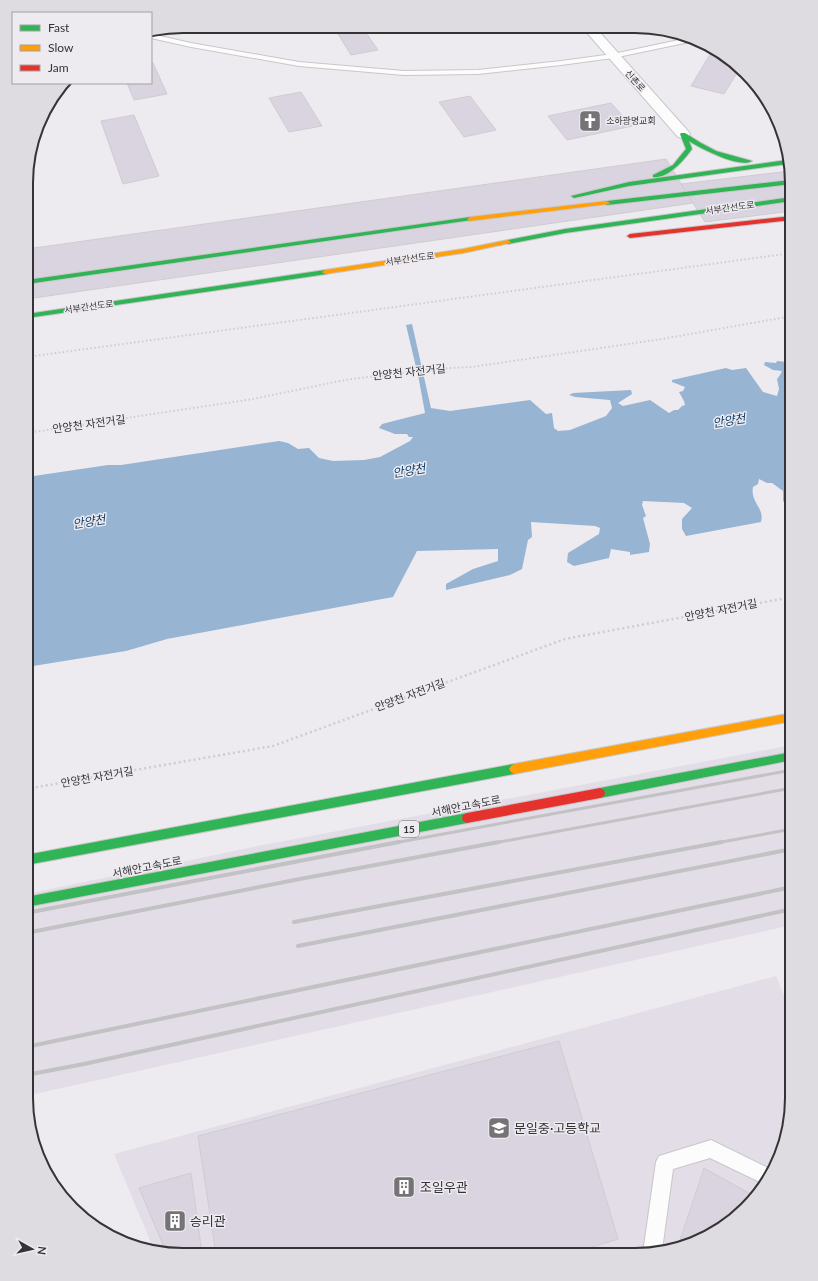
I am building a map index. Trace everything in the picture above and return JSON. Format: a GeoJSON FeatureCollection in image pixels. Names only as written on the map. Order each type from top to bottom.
{"type":"FeatureCollection","features":[{"type":"Feature","properties":{"kind":"highway"},"geometry":{"type":"LineString","coordinates":[[683,134],[703,149],[719,156],[738,160],[784,163]]}},
{"type":"Feature","properties":{"kind":"highway"},"geometry":{"type":"LineString","coordinates":[[630,184],[666,173],[682,161],[689,149],[683,134]]}},
{"type":"Feature","properties":{"kind":"highway"},"geometry":{"type":"LineString","coordinates":[[568,197],[630,184],[784,163]]}},
{"type":"Feature","properties":{"kind":"highway","name":"서부간선도로"},"geometry":{"type":"LineString","coordinates":[[33,281],[453,221],[785,183]]}},
{"type":"Feature","properties":{"kind":"highway"},"geometry":{"type":"LineString","coordinates":[[453,221],[553,200]]}},
{"type":"Feature","properties":{"kind":"highway","name":"서부간선도로"},"geometry":{"type":"LineString","coordinates":[[33,315],[463,251],[566,231],[785,200]]}},
{"type":"Feature","properties":{"kind":"highway"},"geometry":{"type":"LineString","coordinates":[[618,237],[703,229],[785,219]]}},
{"type":"Feature","properties":{"kind":"highway"},"geometry":{"type":"LineString","coordinates":[[463,251],[548,243]]}},
{"type":"Feature","properties":{"kind":"highway"},"geometry":{"type":"LineString","coordinates":[[33,859],[785,719]]}},
{"type":"Feature","properties":{"kind":"highway","name":"서해안고속도로"},"geometry":{"type":"LineString","coordinates":[[33,901],[785,757]]}},
{"type":"Feature","properties":{"kind":"street","name":"신촌로"},"geometry":{"type":"LineString","coordinates":[[593,33],[683,134]]}},
{"type":"Feature","properties":{"kind":"lane"},"geometry":{"type":"LineString","coordinates":[[152,36],[191,45],[299,64],[404,73],[478,72],[613,56],[684,41]]}},
{"type":"Feature","properties":{"kind":"lane"},"geometry":{"type":"LineString","coordinates":[[653,1247],[665,1162],[711,1149],[764,1175]]}},
{"type":"Feature","properties":{"kind":"path"},"geometry":{"type":"LineString","coordinates":[[33,356],[785,254]]}},
{"type":"Feature","properties":{"kind":"path","name":"안양천 자전거길"},"geometry":{"type":"LineString","coordinates":[[33,432],[253,399],[345,380],[431,369],[472,366],[662,339],[785,317]]}},
{"type":"Feature","properties":{"kind":"path","name":"안양천 자전거길"},"geometry":{"type":"LineString","coordinates":[[33,788],[273,746],[565,639],[785,598]]}},
{"type":"Feature","properties":{"kind":"shaded area"},"geometry":{"type":"Polygon","coordinates":[[[785,746],[785,927],[33,1094],[33,893],[258,846],[785,746]]]}},
{"type":"Feature","properties":{"kind":"shaded area","name":"문일중·고등학교"},"geometry":{"type":"Polygon","coordinates":[[[776,976],[785,998],[785,1107],[780,1137],[774,1155],[760,1181],[748,1197],[734,1211],[710,1228],[692,1237],[674,1243],[644,1248],[164,1247],[152,1245],[114,1154],[776,976]]]}},
{"type":"Feature","properties":{"kind":"water","name":"안양천"},"geometry":{"type":"Polygon","coordinates":[[[412,324],[431,408],[450,411],[530,400],[546,414],[552,413],[554,428],[558,431],[570,430],[606,416],[612,408],[610,400],[575,397],[569,395],[573,393],[631,390],[632,394],[618,403],[623,406],[650,400],[669,413],[674,410],[678,410],[685,405],[679,392],[683,391],[685,387],[672,382],[672,380],[726,368],[732,370],[746,368],[763,392],[777,396],[779,389],[777,379],[782,371],[773,370],[764,365],[765,362],[785,362],[785,503],[783,501],[783,491],[772,483],[767,483],[759,479],[758,484],[753,487],[753,492],[761,513],[761,522],[686,536],[682,529],[682,519],[692,508],[684,503],[643,501],[642,505],[646,516],[643,518],[650,544],[649,552],[630,555],[630,552],[611,549],[609,558],[574,566],[567,562],[568,553],[599,534],[600,528],[595,526],[531,522],[532,537],[528,540],[522,569],[510,575],[446,590],[446,584],[473,569],[498,561],[498,549],[417,551],[393,597],[167,639],[126,651],[33,666],[33,476],[108,465],[121,465],[279,441],[288,443],[298,449],[309,448],[319,458],[333,461],[364,460],[380,457],[410,441],[413,437],[409,437],[407,434],[395,434],[379,428],[382,424],[425,413],[406,325],[412,324]]]}},
{"type":"Feature","properties":{"kind":"building"},"geometry":{"type":"Polygon","coordinates":[[[337,33],[366,33],[378,50],[351,55],[337,33]]]}},
{"type":"Feature","properties":{"kind":"building"},"geometry":{"type":"Polygon","coordinates":[[[711,53],[737,73],[724,94],[691,86],[711,53]]]}},
{"type":"Feature","properties":{"kind":"building"},"geometry":{"type":"Polygon","coordinates":[[[153,63],[167,94],[134,100],[127,84],[152,84],[153,63]]]}},
{"type":"Feature","properties":{"kind":"building"},"geometry":{"type":"Polygon","coordinates":[[[301,92],[322,126],[289,132],[269,98],[301,92]]]}},
{"type":"Feature","properties":{"kind":"building"},"geometry":{"type":"Polygon","coordinates":[[[470,96],[496,130],[464,137],[439,102],[470,96]]]}},
{"type":"Feature","properties":{"kind":"building"},"geometry":{"type":"Polygon","coordinates":[[[611,103],[632,126],[567,140],[548,116],[611,103]]]}},
{"type":"Feature","properties":{"kind":"building"},"geometry":{"type":"Polygon","coordinates":[[[134,115],[159,176],[123,184],[101,121],[134,115]]]}},
{"type":"Feature","properties":{"kind":"building"},"geometry":{"type":"Polygon","coordinates":[[[666,159],[693,203],[33,298],[33,248],[666,159]]]}},
{"type":"Feature","properties":{"kind":"building"},"geometry":{"type":"Polygon","coordinates":[[[785,172],[785,212],[705,222],[681,184],[785,172]]]}},
{"type":"Feature","properties":{"kind":"building","name":"조일우관"},"geometry":{"type":"Polygon","coordinates":[[[559,1041],[618,1239],[589,1248],[215,1248],[198,1136],[559,1041]]]}},
{"type":"Feature","properties":{"kind":"building"},"geometry":{"type":"Polygon","coordinates":[[[704,1168],[750,1194],[734,1211],[718,1223],[692,1237],[680,1241],[704,1168]]]}},
{"type":"Feature","properties":{"kind":"building","name":"승리관"},"geometry":{"type":"Polygon","coordinates":[[[191,1173],[201,1248],[164,1247],[139,1188],[191,1173]]]}},
{"type":"Feature","properties":{"kind":"railway"},"geometry":{"type":"LineString","coordinates":[[394,843],[785,771]]}},
{"type":"Feature","properties":{"kind":"railway"},"geometry":{"type":"LineString","coordinates":[[494,843],[785,789]]}},
{"type":"Feature","properties":{"kind":"railway"},"geometry":{"type":"LineString","coordinates":[[716,843],[785,830]]}},
{"type":"Feature","properties":{"kind":"railway"},"geometry":{"type":"LineString","coordinates":[[33,912],[399,842]]}},
{"type":"Feature","properties":{"kind":"railway"},"geometry":{"type":"LineString","coordinates":[[33,932],[300,879],[499,842]]}},
{"type":"Feature","properties":{"kind":"railway"},"geometry":{"type":"LineString","coordinates":[[294,922],[722,842]]}},
{"type":"Feature","properties":{"kind":"railway"},"geometry":{"type":"LineString","coordinates":[[298,946],[785,850]]}},
{"type":"Feature","properties":{"kind":"railway"},"geometry":{"type":"LineString","coordinates":[[33,1046],[785,888]]}},
{"type":"Feature","properties":{"kind":"railway"},"geometry":{"type":"LineString","coordinates":[[33,1074],[84,1064],[785,911]]}},
{"type":"Feature","properties":{"kind":"traffic: fast"},"geometry":{"type":"LineString","coordinates":[[683,134],[714,153],[749,161]]}},
{"type":"Feature","properties":{"kind":"traffic: fast"},"geometry":{"type":"LineString","coordinates":[[655,176],[675,166],[689,149],[683,134]]}},
{"type":"Feature","properties":{"kind":"traffic: fast"},"geometry":{"type":"LineString","coordinates":[[574,196],[629,184],[784,163]]}},
{"type":"Feature","properties":{"kind":"traffic: fast"},"geometry":{"type":"LineString","coordinates":[[607,203],[785,183]]}},
{"type":"Feature","properties":{"kind":"traffic: fast"},"geometry":{"type":"LineString","coordinates":[[508,242],[565,231],[785,200]]}},
{"type":"Feature","properties":{"kind":"traffic: fast"},"geometry":{"type":"LineString","coordinates":[[33,281],[470,219]]}},
{"type":"Feature","properties":{"kind":"traffic: fast"},"geometry":{"type":"LineString","coordinates":[[33,315],[325,272]]}},
{"type":"Feature","properties":{"kind":"traffic: fast"},"geometry":{"type":"LineString","coordinates":[[600,793],[785,757]]}},
{"type":"Feature","properties":{"kind":"traffic: fast"},"geometry":{"type":"LineString","coordinates":[[33,859],[514,769]]}},
{"type":"Feature","properties":{"kind":"traffic: fast"},"geometry":{"type":"LineString","coordinates":[[33,901],[467,818]]}},
{"type":"Feature","properties":{"kind":"traffic: slow"},"geometry":{"type":"LineString","coordinates":[[470,219],[607,203]]}},
{"type":"Feature","properties":{"kind":"traffic: slow"},"geometry":{"type":"LineString","coordinates":[[325,272],[463,251],[508,242]]}},
{"type":"Feature","properties":{"kind":"traffic: slow"},"geometry":{"type":"LineString","coordinates":[[514,769],[785,718]]}},
{"type":"Feature","properties":{"kind":"traffic: jam"},"geometry":{"type":"LineString","coordinates":[[630,236],[785,219]]}},
{"type":"Feature","properties":{"kind":"traffic: jam"},"geometry":{"type":"LineString","coordinates":[[467,818],[600,793]]}},
{"type":"Feature","properties":{"kind":"place","name":"소하광명교회"},"geometry":{"type":"Point","coordinates":[590,121]}},
{"type":"Feature","properties":{"kind":"place","name":"문일중·고등학교"},"geometry":{"type":"Point","coordinates":[499,1128]}},
{"type":"Feature","properties":{"kind":"place","name":"조일우관"},"geometry":{"type":"Point","coordinates":[404,1187]}},
{"type":"Feature","properties":{"kind":"place","name":"승리관"},"geometry":{"type":"Point","coordinates":[175,1221]}}]}
